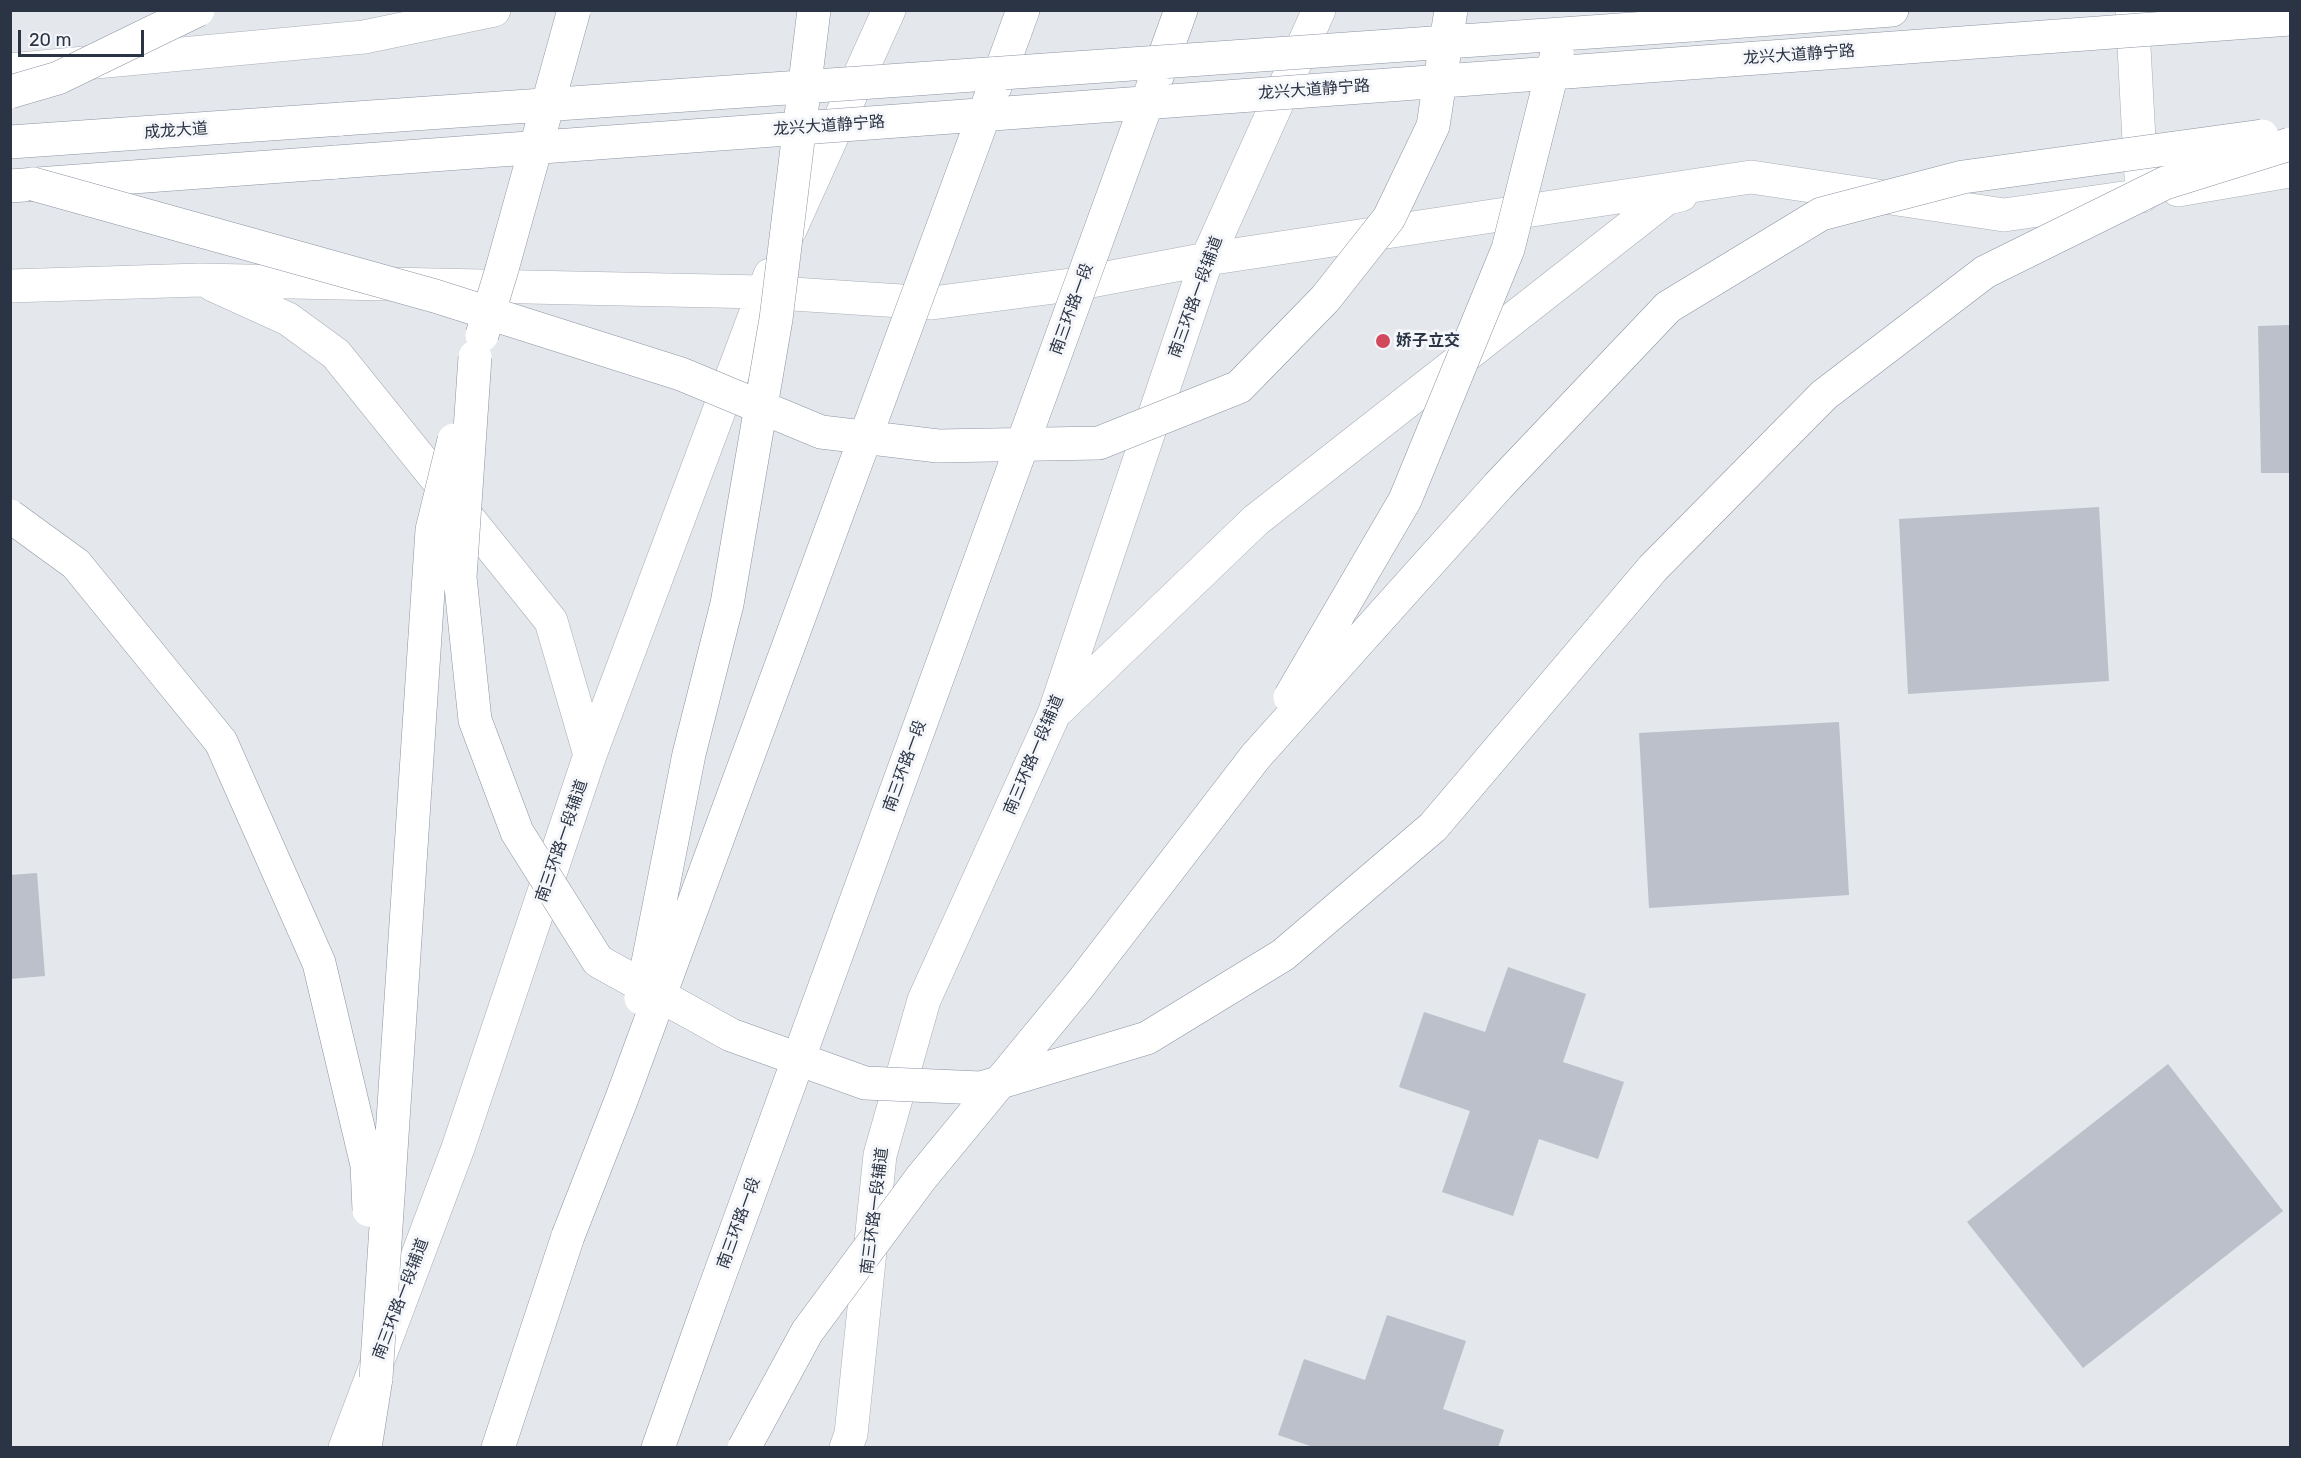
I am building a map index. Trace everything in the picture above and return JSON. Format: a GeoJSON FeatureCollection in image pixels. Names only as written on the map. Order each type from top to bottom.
{"type":"FeatureCollection","features":[{"type":"Feature","properties":{"kind":"main road"},"geometry":{"type":"LineString","coordinates":[[10,92],[58,78],[198,10]]}},
{"type":"Feature","properties":{"kind":"main road"},"geometry":{"type":"LineString","coordinates":[[364,38],[425,10]]}},
{"type":"Feature","properties":{"kind":"main road"},"geometry":{"type":"LineString","coordinates":[[10,70],[364,38],[494,10]]}},
{"type":"Feature","properties":{"kind":"main road"},"geometry":{"type":"LineString","coordinates":[[365,1448],[376,1378],[432,530],[475,357],[502,269],[574,10]]}},
{"type":"Feature","properties":{"kind":"main road"},"geometry":{"type":"LineString","coordinates":[[622,1098],[689,754],[727,604],[776,319],[814,10]]}},
{"type":"Feature","properties":{"kind":"main road","name":"南三环路一段辅道"},"geometry":{"type":"LineString","coordinates":[[345,1448],[458,1148],[590,755],[762,292],[889,10]]}},
{"type":"Feature","properties":{"kind":"main road"},"geometry":{"type":"LineString","coordinates":[[498,1448],[568,1236],[622,1098],[1023,10]]}},
{"type":"Feature","properties":{"kind":"main road","name":"南三环路一段"},"geometry":{"type":"LineString","coordinates":[[658,1448],[1181,10]]}},
{"type":"Feature","properties":{"kind":"main road","name":"南三环路一段辅道"},"geometry":{"type":"LineString","coordinates":[[846,1448],[851,1434],[880,1155],[924,1000],[1054,714],[1208,259],[1319,10]]}},
{"type":"Feature","properties":{"kind":"main road"},"geometry":{"type":"LineString","coordinates":[[22,185],[446,300],[681,374],[820,432],[938,446],[1099,443],[1239,387],[1325,299],[1389,218],[1433,126],[1451,10]]}},
{"type":"Feature","properties":{"kind":"main road"},"geometry":{"type":"LineString","coordinates":[[1256,756],[1405,500],[1508,249],[1568,10]]}},
{"type":"Feature","properties":{"kind":"main road","name":"成龙大道"},"geometry":{"type":"LineString","coordinates":[[10,142],[1892,10]]}},
{"type":"Feature","properties":{"kind":"main road"},"geometry":{"type":"LineString","coordinates":[[2132,10],[2142,196]]}},
{"type":"Feature","properties":{"kind":"main road","name":"龙兴大道静宁路"},"geometry":{"type":"LineString","coordinates":[[22,185],[2290,19]]}},
{"type":"Feature","properties":{"kind":"main road"},"geometry":{"type":"LineString","coordinates":[[744,1448],[807,1332],[921,1178],[1079,986],[1256,756],[1497,486],[1668,307],[1821,214],[1963,177],[2290,132]]}},
{"type":"Feature","properties":{"kind":"main road"},"geometry":{"type":"LineString","coordinates":[[475,357],[460,577],[475,720],[516,832],[598,961],[731,1035],[865,1083],[981,1088],[1147,1038],[1283,956],[1433,827],[1653,568],[1824,395],[1985,272],[2165,183],[2290,144]]}},
{"type":"Feature","properties":{"kind":"main road"},"geometry":{"type":"LineString","coordinates":[[10,286],[200,280],[762,292],[932,303],[1070,285],[1208,259],[1751,177],[2004,215],[2142,196],[2290,171]]}},
{"type":"Feature","properties":{"kind":"main road"},"geometry":{"type":"LineString","coordinates":[[1054,714],[1256,519],[1667,198],[1751,177]]}},
{"type":"Feature","properties":{"kind":"main road"},"geometry":{"type":"LineString","coordinates":[[200,280],[288,319],[336,354],[551,621],[590,755]]}},
{"type":"Feature","properties":{"kind":"main road"},"geometry":{"type":"LineString","coordinates":[[10,516],[76,564],[221,742],[319,963],[367,1165],[376,1378]]}},
{"type":"Feature","properties":{"kind":"building"},"geometry":{"type":"Polygon","coordinates":[[[2290,325],[2290,473],[2261,473],[2258,326],[2290,325]]]}},
{"type":"Feature","properties":{"kind":"building"},"geometry":{"type":"Polygon","coordinates":[[[2099,507],[2109,681],[1908,694],[1899,519],[2099,507]]]}},
{"type":"Feature","properties":{"kind":"building"},"geometry":{"type":"Polygon","coordinates":[[[1839,722],[1849,895],[1649,908],[1639,733],[1839,722]]]}},
{"type":"Feature","properties":{"kind":"building"},"geometry":{"type":"Polygon","coordinates":[[[37,873],[45,976],[10,979],[10,875],[37,873]]]}},
{"type":"Feature","properties":{"kind":"building"},"geometry":{"type":"Polygon","coordinates":[[[1508,967],[1586,994],[1563,1062],[1624,1082],[1598,1159],[1539,1139],[1513,1216],[1442,1192],[1470,1111],[1399,1087],[1424,1012],[1485,1032],[1508,967]]]}},
{"type":"Feature","properties":{"kind":"building"},"geometry":{"type":"Polygon","coordinates":[[[2168,1064],[2283,1211],[2083,1368],[1967,1222],[2168,1064]]]}},
{"type":"Feature","properties":{"kind":"building"},"geometry":{"type":"Polygon","coordinates":[[[1387,1315],[1466,1341],[1443,1409],[1504,1430],[1498,1448],[1316,1448],[1278,1435],[1304,1359],[1365,1380],[1387,1315]]]}},
{"type":"Feature","properties":{"kind":"place","name":"娇子立交"},"geometry":{"type":"Point","coordinates":[1383,341]}}]}
